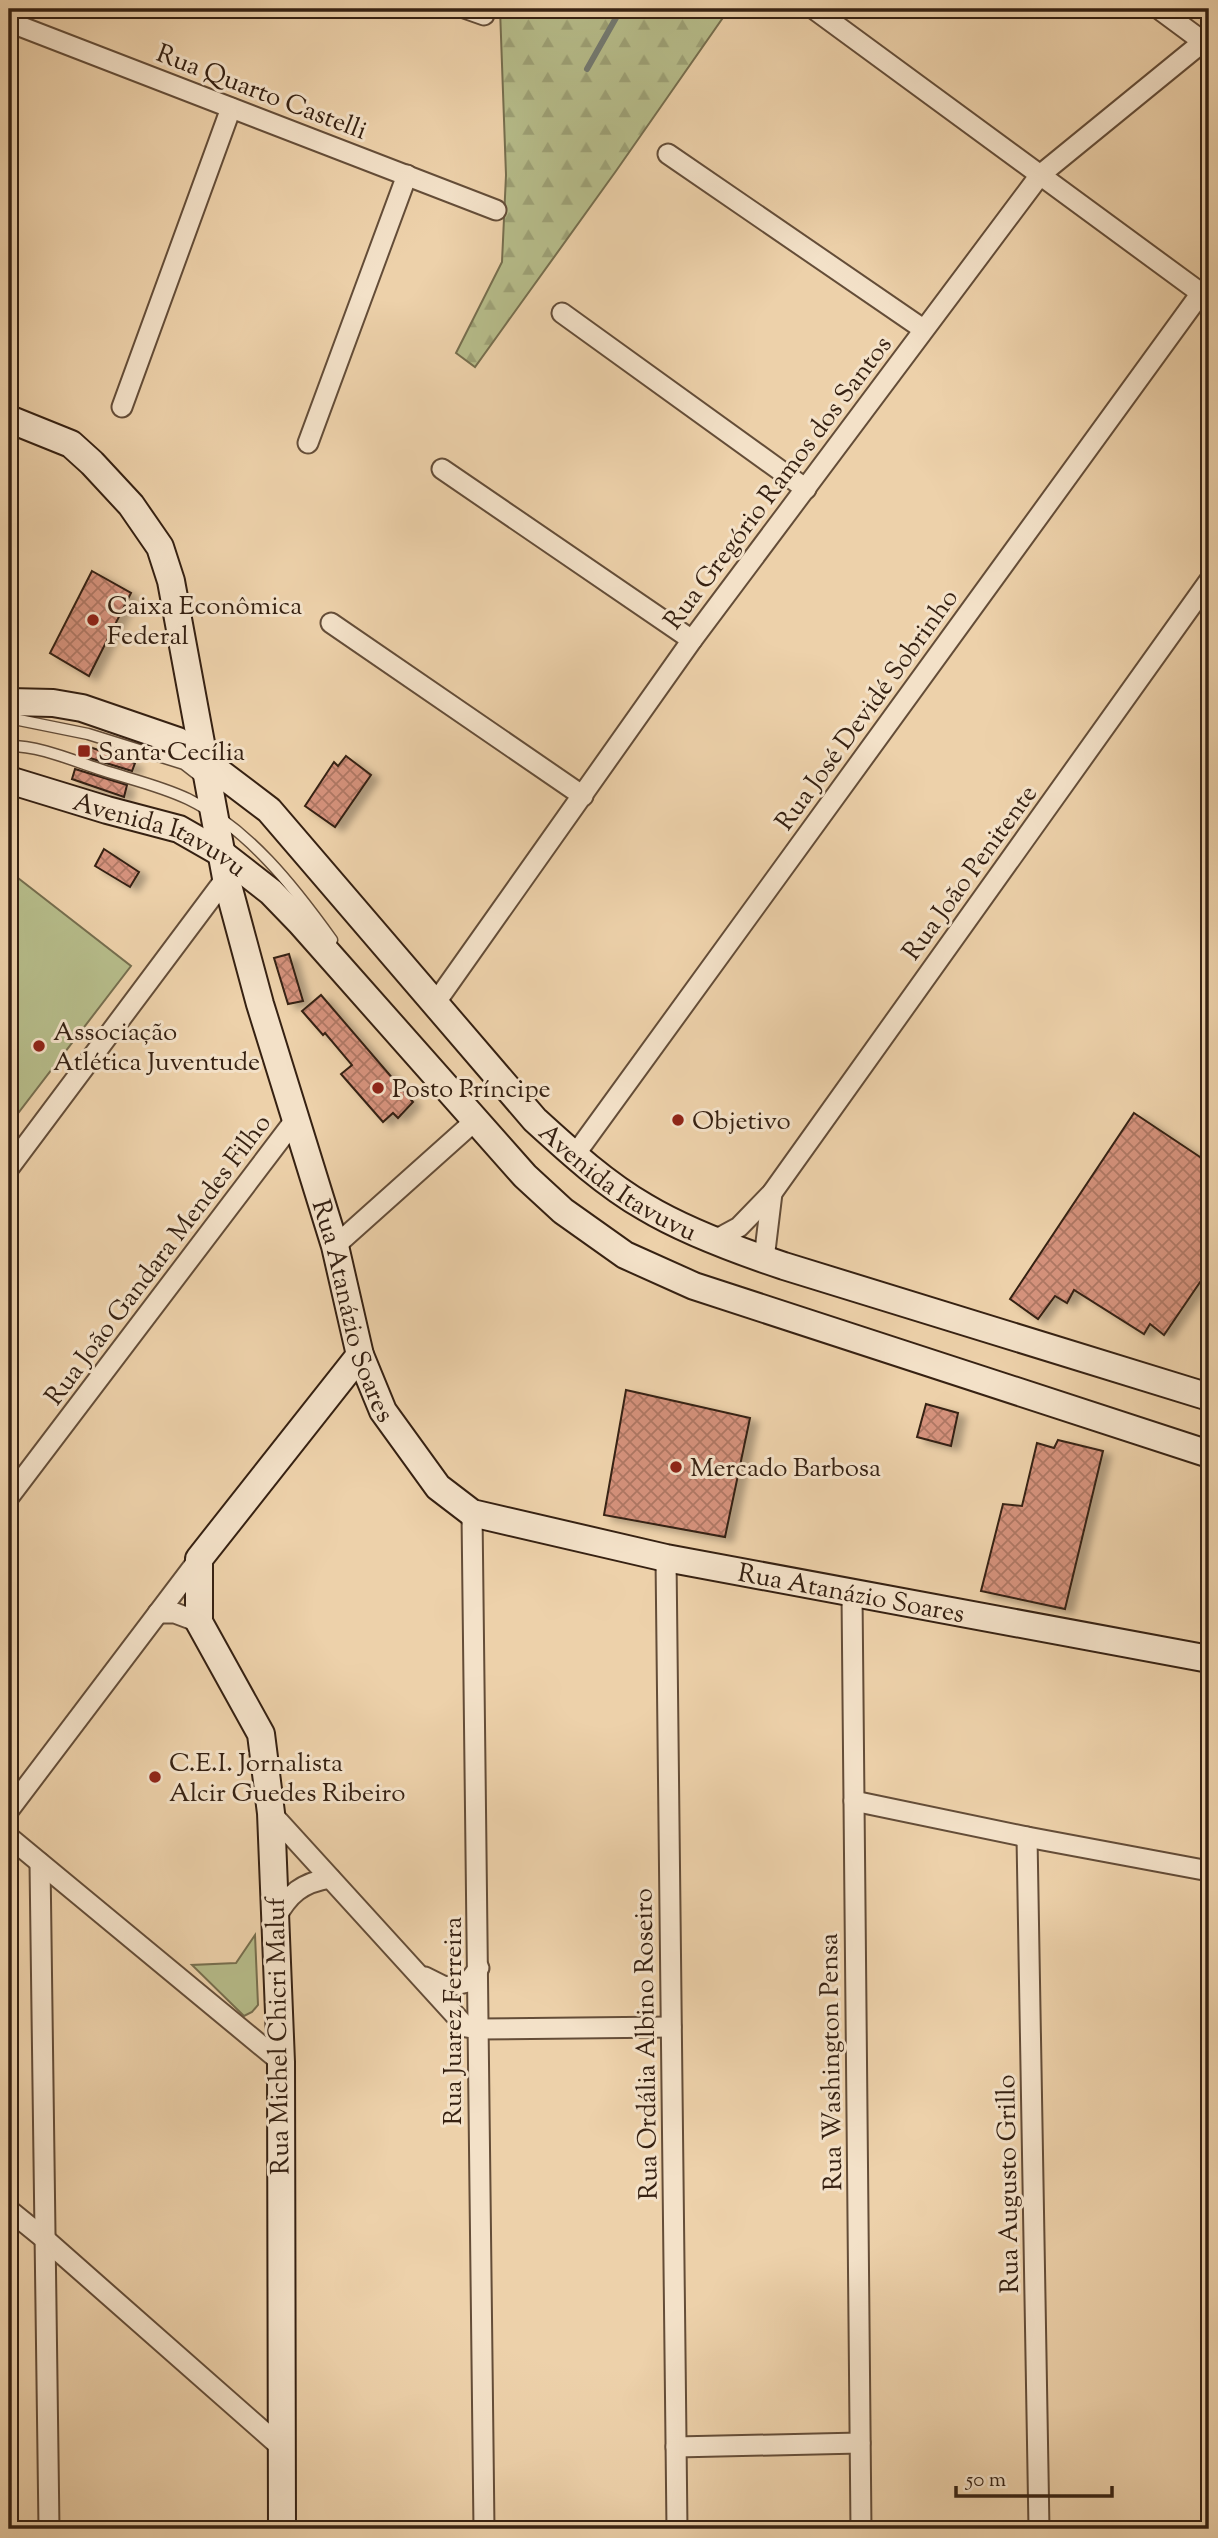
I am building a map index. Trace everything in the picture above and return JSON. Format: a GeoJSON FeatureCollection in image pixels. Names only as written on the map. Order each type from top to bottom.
{"type":"FeatureCollection","features":[{"type":"Feature","properties":{"kind":"street"},"geometry":{"type":"LineString","coordinates":[[814,9],[1205,296]]}},
{"type":"Feature","properties":{"kind":"street"},"geometry":{"type":"LineString","coordinates":[[1159,9],[1208,42]]}},
{"type":"Feature","properties":{"kind":"street","name":"Rua Quarto Castelli"},"geometry":{"type":"LineString","coordinates":[[9,22],[496,210]]}},
{"type":"Feature","properties":{"kind":"street","name":"Rua Gregório Ramos dos Santos"},"geometry":{"type":"LineString","coordinates":[[436,1002],[692,640],[1040,175],[1208,42]]}},
{"type":"Feature","properties":{"kind":"street"},"geometry":{"type":"LineString","coordinates":[[122,407],[231,108]]}},
{"type":"Feature","properties":{"kind":"street"},"geometry":{"type":"LineString","coordinates":[[668,154],[923,328]]}},
{"type":"Feature","properties":{"kind":"street"},"geometry":{"type":"LineString","coordinates":[[308,443],[407,175]]}},
{"type":"Feature","properties":{"kind":"street","name":"Rua José Devidé Sobrinho"},"geometry":{"type":"LineString","coordinates":[[574,1156],[1205,296]]}},
{"type":"Feature","properties":{"kind":"street"},"geometry":{"type":"LineString","coordinates":[[562,313],[806,489]]}},
{"type":"Feature","properties":{"kind":"street","name":"Rua Atanázio Soares"},"geometry":{"type":"LineString","coordinates":[[9,419],[71,444],[131,505],[160,547],[171,581],[214,787],[223,866],[260,1004],[335,1246],[360,1355],[383,1410],[438,1487],[472,1513],[666,1558],[1209,1659]]}},
{"type":"Feature","properties":{"kind":"street"},"geometry":{"type":"LineString","coordinates":[[442,469],[692,640]]}},
{"type":"Feature","properties":{"kind":"street","name":"Rua João Penitente"},"geometry":{"type":"LineString","coordinates":[[715,1240],[739,1227],[772,1193],[1209,581]]}},
{"type":"Feature","properties":{"kind":"street"},"geometry":{"type":"LineString","coordinates":[[331,623],[583,796]]}},
{"type":"Feature","properties":{"kind":"street","name":"Avenida Itavuvu"},"geometry":{"type":"LineString","coordinates":[[9,706],[53,703],[82,708],[178,741],[214,787],[269,810],[535,1120],[574,1156],[645,1207],[715,1240],[764,1259],[1209,1397]]}},
{"type":"Feature","properties":{"kind":"street","name":"Avenida Itavuvu"},"geometry":{"type":"LineString","coordinates":[[9,780],[179,829],[223,866],[271,892],[386,1016],[526,1176],[563,1211],[625,1255],[694,1286],[1209,1454]]}},
{"type":"Feature","properties":{"kind":"street"},"geometry":{"type":"LineString","coordinates":[[9,1168],[223,866]]}},
{"type":"Feature","properties":{"kind":"street"},"geometry":{"type":"LineString","coordinates":[[335,1246],[488,1107],[495,1093],[492,1068]]}},
{"type":"Feature","properties":{"kind":"street","name":"Rua João Gandara Mendes Filho"},"geometry":{"type":"LineString","coordinates":[[9,1497],[295,1119]]}},
{"type":"Feature","properties":{"kind":"street","name":"Rua João Penitente"},"geometry":{"type":"LineString","coordinates":[[764,1259],[772,1193]]}},
{"type":"Feature","properties":{"kind":"street"},"geometry":{"type":"LineString","coordinates":[[9,1810],[199,1559],[360,1355]]}},
{"type":"Feature","properties":{"kind":"street","name":"Rua Juarez Ferreira"},"geometry":{"type":"LineString","coordinates":[[472,1513],[484,2529]]}},
{"type":"Feature","properties":{"kind":"street","name":"Rua Ordália Albino Roseiro"},"geometry":{"type":"LineString","coordinates":[[666,1558],[677,2529]]}},
{"type":"Feature","properties":{"kind":"street","name":"Rua Michel Chicri Maluf"},"geometry":{"type":"LineString","coordinates":[[199,1559],[199,1622],[261,1734],[271,1813],[281,2062],[282,2529]]}},
{"type":"Feature","properties":{"kind":"street","name":"Rua Washington Pensa"},"geometry":{"type":"LineString","coordinates":[[852,1594],[861,2529]]}},
{"type":"Feature","properties":{"kind":"street"},"geometry":{"type":"LineString","coordinates":[[158,1613],[175,1613],[199,1622]]}},
{"type":"Feature","properties":{"kind":"street"},"geometry":{"type":"LineString","coordinates":[[854,1801],[1209,1871]]}},
{"type":"Feature","properties":{"kind":"street"},"geometry":{"type":"LineString","coordinates":[[271,1813],[466,2027],[671,2027]]}},
{"type":"Feature","properties":{"kind":"street","name":"Rua Augusto Grillo"},"geometry":{"type":"LineString","coordinates":[[1027,1837],[1039,2529]]}},
{"type":"Feature","properties":{"kind":"street"},"geometry":{"type":"LineString","coordinates":[[9,1838],[281,2062]]}},
{"type":"Feature","properties":{"kind":"street"},"geometry":{"type":"LineString","coordinates":[[40,1863],[49,2529]]}},
{"type":"Feature","properties":{"kind":"street"},"geometry":{"type":"LineString","coordinates":[[275,1919],[283,1904],[308,1882],[330,1878]]}},
{"type":"Feature","properties":{"kind":"street"},"geometry":{"type":"LineString","coordinates":[[417,1974],[445,1987],[468,1982],[479,1968]]}},
{"type":"Feature","properties":{"kind":"street"},"geometry":{"type":"LineString","coordinates":[[9,2210],[282,2447]]}},
{"type":"Feature","properties":{"kind":"street"},"geometry":{"type":"LineString","coordinates":[[676,2447],[860,2444]]}},
{"type":"Feature","properties":{"kind":"lane"},"geometry":{"type":"LineString","coordinates":[[9,746],[36,748],[186,798],[214,787],[269,810]]}},
{"type":"Feature","properties":{"kind":"lane"},"geometry":{"type":"LineString","coordinates":[[214,787],[251,844],[304,901],[386,1016]]}},
{"type":"Feature","properties":{"kind":"green space"},"geometry":{"type":"Polygon","coordinates":[[[500,9],[729,9],[475,367],[456,353],[502,262],[506,175],[500,9]]]}},
{"type":"Feature","properties":{"kind":"green space","name":"Associação Atlética Juventude"},"geometry":{"type":"Polygon","coordinates":[[[9,871],[131,966],[9,1125],[9,871]]]}},
{"type":"Feature","properties":{"kind":"green space"},"geometry":{"type":"Polygon","coordinates":[[[255,1935],[258,2005],[244,2016],[192,1965],[236,1963],[255,1935]]]}},
{"type":"Feature","properties":{"kind":"building","name":"Caixa Econômica Federal"},"geometry":{"type":"Polygon","coordinates":[[[92,571],[131,593],[89,676],[50,653],[92,571]]]}},
{"type":"Feature","properties":{"kind":"building"},"geometry":{"type":"Polygon","coordinates":[[[84,745],[135,763],[132,771],[80,755],[84,745]]]}},
{"type":"Feature","properties":{"kind":"building"},"geometry":{"type":"Polygon","coordinates":[[[346,756],[371,775],[335,827],[305,806],[334,762],[338,766],[346,756]]]}},
{"type":"Feature","properties":{"kind":"building"},"geometry":{"type":"Polygon","coordinates":[[[75,769],[127,785],[124,797],[72,779],[75,769]]]}},
{"type":"Feature","properties":{"kind":"building"},"geometry":{"type":"Polygon","coordinates":[[[104,849],[139,872],[130,887],[95,866],[104,849]]]}},
{"type":"Feature","properties":{"kind":"building"},"geometry":{"type":"Polygon","coordinates":[[[289,954],[303,1001],[288,1004],[274,958],[289,954]]]}},
{"type":"Feature","properties":{"kind":"building","name":"Posto Príncipe"},"geometry":{"type":"Polygon","coordinates":[[[321,995],[413,1102],[398,1118],[393,1113],[383,1122],[341,1074],[352,1065],[302,1011],[321,995]]]}},
{"type":"Feature","properties":{"kind":"building"},"geometry":{"type":"Polygon","coordinates":[[[1134,1113],[1209,1163],[1209,1269],[1164,1335],[1150,1324],[1144,1334],[1074,1290],[1067,1303],[1055,1296],[1038,1319],[1010,1299],[1134,1113]]]}},
{"type":"Feature","properties":{"kind":"building","name":"Mercado Barbosa"},"geometry":{"type":"Polygon","coordinates":[[[626,1390],[750,1418],[725,1537],[604,1515],[626,1390]]]}},
{"type":"Feature","properties":{"kind":"building"},"geometry":{"type":"Polygon","coordinates":[[[926,1404],[958,1413],[951,1446],[917,1437],[926,1404]]]}},
{"type":"Feature","properties":{"kind":"building"},"geometry":{"type":"Polygon","coordinates":[[[1058,1440],[1103,1451],[1065,1609],[981,1591],[1003,1504],[1022,1506],[1037,1443],[1054,1448],[1058,1440]]]}},
{"type":"Feature","properties":{"kind":"waterway"},"geometry":{"type":"LineString","coordinates":[[587,69],[621,9]]}},
{"type":"Feature","properties":{"kind":"place","name":"Caixa Econômica Federal"},"geometry":{"type":"Point","coordinates":[93,620]}},
{"type":"Feature","properties":{"kind":"place","name":"Santa Cecília"},"geometry":{"type":"Point","coordinates":[84,751]}},
{"type":"Feature","properties":{"kind":"place","name":"Associação Atlética Juventude"},"geometry":{"type":"Point","coordinates":[39,1046]}},
{"type":"Feature","properties":{"kind":"place","name":"Posto Príncipe"},"geometry":{"type":"Point","coordinates":[378,1088]}},
{"type":"Feature","properties":{"kind":"place","name":"Objetivo"},"geometry":{"type":"Point","coordinates":[678,1120]}},
{"type":"Feature","properties":{"kind":"place","name":"Mercado Barbosa"},"geometry":{"type":"Point","coordinates":[676,1467]}},
{"type":"Feature","properties":{"kind":"place","name":"C.E.I. Jornalista Alcir Guedes Ribeiro"},"geometry":{"type":"Point","coordinates":[155,1777]}}]}
